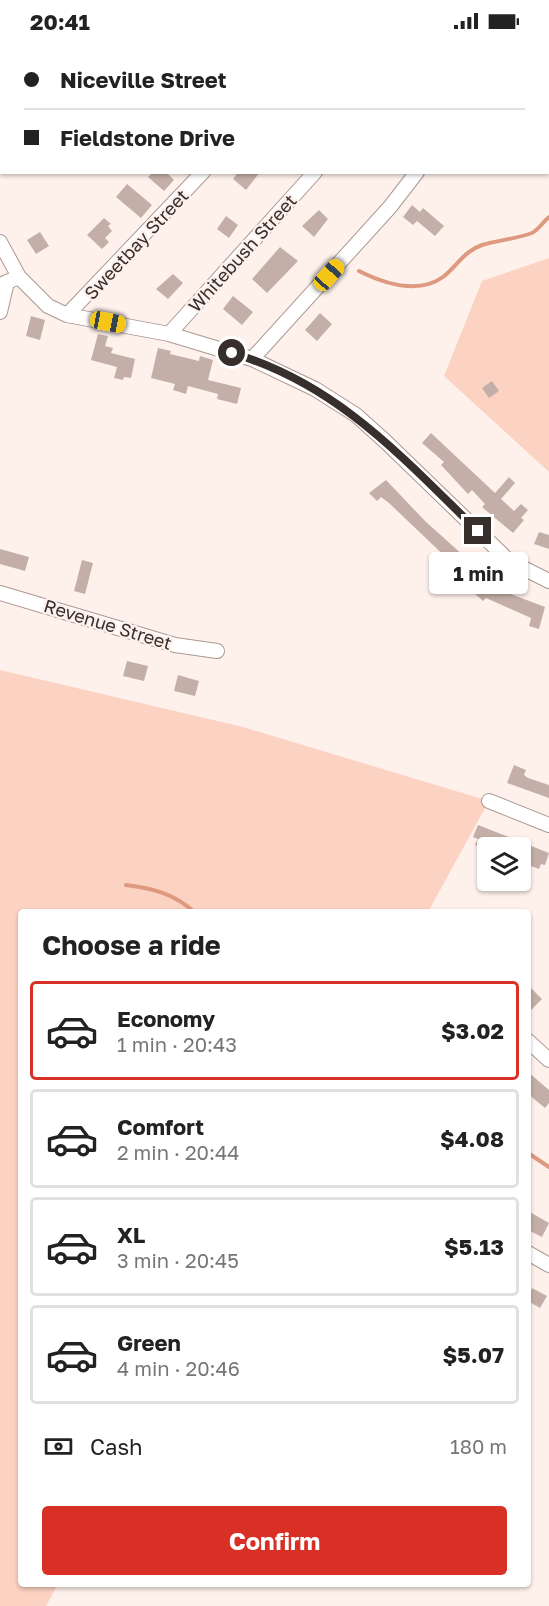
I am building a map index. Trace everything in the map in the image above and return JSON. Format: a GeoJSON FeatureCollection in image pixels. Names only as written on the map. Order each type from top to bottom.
{"type":"FeatureCollection","features":[{"type":"Feature","properties":{"kind":"street","name":"Sweetbay Street"},"geometry":{"type":"LineString","coordinates":[[67,315],[201,174]]}},
{"type":"Feature","properties":{"kind":"street","name":"Whitebush Street"},"geometry":{"type":"LineString","coordinates":[[169,334],[313,174]]}},
{"type":"Feature","properties":{"kind":"street"},"geometry":{"type":"LineString","coordinates":[[252,359],[390,207],[415,174]]}},
{"type":"Feature","properties":{"kind":"street"},"geometry":{"type":"LineString","coordinates":[[0,242],[9,281],[0,312]]}},
{"type":"Feature","properties":{"kind":"street"},"geometry":{"type":"LineString","coordinates":[[9,281],[48,306],[67,315],[169,334],[252,359],[315,390],[356,415],[381,437],[509,561],[549,580]]}},
{"type":"Feature","properties":{"kind":"street","name":"Revenue Street"},"geometry":{"type":"LineString","coordinates":[[0,593],[175,645],[217,651]]}},
{"type":"Feature","properties":{"kind":"street"},"geometry":{"type":"LineString","coordinates":[[489,801],[549,825]]}},
{"type":"Feature","properties":{"kind":"street"},"geometry":{"type":"LineString","coordinates":[[531,1044],[549,1060]]}},
{"type":"Feature","properties":{"kind":"street"},"geometry":{"type":"LineString","coordinates":[[531,1255],[549,1265]]}},
{"type":"Feature","properties":{"kind":"shaded area"},"geometry":{"type":"Polygon","coordinates":[[[549,258],[549,472],[444,376],[482,281],[549,258]]]}},
{"type":"Feature","properties":{"kind":"shaded area"},"geometry":{"type":"Polygon","coordinates":[[[0,670],[243,727],[489,801],[430,909],[18,909],[18,1587],[56,1587],[46,1606],[0,1606],[0,670]]]}},
{"type":"Feature","properties":{"kind":"building"},"geometry":{"type":"Polygon","coordinates":[[[151,174],[168,174],[174,180],[164,191],[148,177],[151,174]]]}},
{"type":"Feature","properties":{"kind":"building"},"geometry":{"type":"Polygon","coordinates":[[[237,174],[258,174],[246,190],[233,179],[237,174]]]}},
{"type":"Feature","properties":{"kind":"building"},"geometry":{"type":"Polygon","coordinates":[[[127,184],[152,205],[141,218],[116,197],[127,184]]]}},
{"type":"Feature","properties":{"kind":"building"},"geometry":{"type":"Polygon","coordinates":[[[412,205],[420,212],[423,208],[444,226],[435,236],[417,221],[413,225],[403,217],[412,205]]]}},
{"type":"Feature","properties":{"kind":"building"},"geometry":{"type":"Polygon","coordinates":[[[319,210],[328,219],[314,237],[302,226],[319,210]]]}},
{"type":"Feature","properties":{"kind":"building"},"geometry":{"type":"Polygon","coordinates":[[[226,216],[238,225],[229,238],[217,229],[226,216]]]}},
{"type":"Feature","properties":{"kind":"building"},"geometry":{"type":"Polygon","coordinates":[[[104,218],[111,224],[108,226],[112,231],[105,238],[109,242],[102,249],[87,235],[104,218]]]}},
{"type":"Feature","properties":{"kind":"building"},"geometry":{"type":"Polygon","coordinates":[[[40,232],[49,246],[36,254],[27,240],[40,232]]]}},
{"type":"Feature","properties":{"kind":"building"},"geometry":{"type":"Polygon","coordinates":[[[280,247],[298,261],[267,293],[252,279],[280,247]]]}},
{"type":"Feature","properties":{"kind":"building"},"geometry":{"type":"Polygon","coordinates":[[[173,274],[183,283],[168,299],[156,289],[173,274]]]}},
{"type":"Feature","properties":{"kind":"building"},"geometry":{"type":"Polygon","coordinates":[[[233,296],[253,312],[242,325],[223,309],[233,296]]]}},
{"type":"Feature","properties":{"kind":"building"},"geometry":{"type":"Polygon","coordinates":[[[320,313],[332,324],[317,341],[305,330],[320,313]]]}},
{"type":"Feature","properties":{"kind":"building"},"geometry":{"type":"Polygon","coordinates":[[[31,316],[45,320],[40,340],[26,336],[31,316]]]}},
{"type":"Feature","properties":{"kind":"building"},"geometry":{"type":"Polygon","coordinates":[[[98,334],[108,336],[105,346],[113,348],[111,353],[135,359],[131,378],[124,377],[123,380],[114,378],[117,367],[91,360],[98,334]]]}},
{"type":"Feature","properties":{"kind":"building"},"geometry":{"type":"Polygon","coordinates":[[[158,348],[171,351],[170,354],[199,361],[200,356],[213,360],[208,380],[241,388],[237,404],[217,399],[218,394],[188,386],[186,394],[173,390],[175,384],[151,378],[158,348]]]}},
{"type":"Feature","properties":{"kind":"building"},"geometry":{"type":"Polygon","coordinates":[[[492,381],[499,391],[489,398],[482,388],[492,381]]]}},
{"type":"Feature","properties":{"kind":"building"},"geometry":{"type":"Polygon","coordinates":[[[431,433],[495,493],[509,477],[515,483],[501,499],[514,511],[521,504],[528,510],[521,518],[524,520],[513,533],[482,507],[485,504],[472,490],[468,494],[441,465],[444,462],[422,443],[431,433]]]}},
{"type":"Feature","properties":{"kind":"building"},"geometry":{"type":"Polygon","coordinates":[[[386,480],[425,521],[503,591],[545,607],[539,629],[529,626],[531,618],[486,598],[483,601],[473,592],[477,587],[389,503],[381,497],[377,501],[369,493],[386,480]]]}},
{"type":"Feature","properties":{"kind":"building"},"geometry":{"type":"Polygon","coordinates":[[[539,532],[549,535],[549,549],[534,544],[539,532]]]}},
{"type":"Feature","properties":{"kind":"building"},"geometry":{"type":"Polygon","coordinates":[[[0,549],[29,557],[25,571],[0,564],[0,549]]]}},
{"type":"Feature","properties":{"kind":"building"},"geometry":{"type":"Polygon","coordinates":[[[82,560],[93,563],[85,594],[74,591],[82,560]]]}},
{"type":"Feature","properties":{"kind":"building"},"geometry":{"type":"Polygon","coordinates":[[[127,661],[148,666],[144,681],[123,676],[127,661]]]}},
{"type":"Feature","properties":{"kind":"building"},"geometry":{"type":"Polygon","coordinates":[[[178,675],[199,681],[195,696],[174,691],[178,675]]]}},
{"type":"Feature","properties":{"kind":"building"},"geometry":{"type":"Polygon","coordinates":[[[514,765],[526,770],[524,775],[528,778],[549,785],[549,798],[507,783],[514,765]]]}},
{"type":"Feature","properties":{"kind":"building"},"geometry":{"type":"Polygon","coordinates":[[[478,825],[508,837],[477,839],[473,837],[478,825]]]}},
{"type":"Feature","properties":{"kind":"building"},"geometry":{"type":"Polygon","coordinates":[[[531,846],[549,853],[545,865],[541,864],[539,869],[531,866],[531,846]]]}},
{"type":"Feature","properties":{"kind":"building"},"geometry":{"type":"Polygon","coordinates":[[[531,988],[542,999],[531,1010],[531,988]]]}},
{"type":"Feature","properties":{"kind":"building"},"geometry":{"type":"Polygon","coordinates":[[[531,1075],[549,1090],[549,1103],[545,1108],[531,1096],[531,1075]]]}},
{"type":"Feature","properties":{"kind":"building"},"geometry":{"type":"Polygon","coordinates":[[[531,1213],[549,1223],[542,1237],[531,1232],[531,1213]]]}},
{"type":"Feature","properties":{"kind":"building"},"geometry":{"type":"Polygon","coordinates":[[[532,1288],[547,1296],[540,1308],[531,1303],[532,1288]]]}},
{"type":"Feature","properties":{"kind":"waterway"},"geometry":{"type":"LineString","coordinates":[[359,271],[390,283],[423,285],[443,277],[465,255],[476,248],[532,233],[549,217]]}},
{"type":"Feature","properties":{"kind":"waterway"},"geometry":{"type":"LineString","coordinates":[[126,885],[163,893],[190,909]]}},
{"type":"Feature","properties":{"kind":"waterway"},"geometry":{"type":"LineString","coordinates":[[531,1155],[549,1167]]}},
{"type":"Feature","properties":{"kind":"route"},"geometry":{"type":"LineString","coordinates":[[232,353],[290,376],[356,415],[478,531]]}}]}
